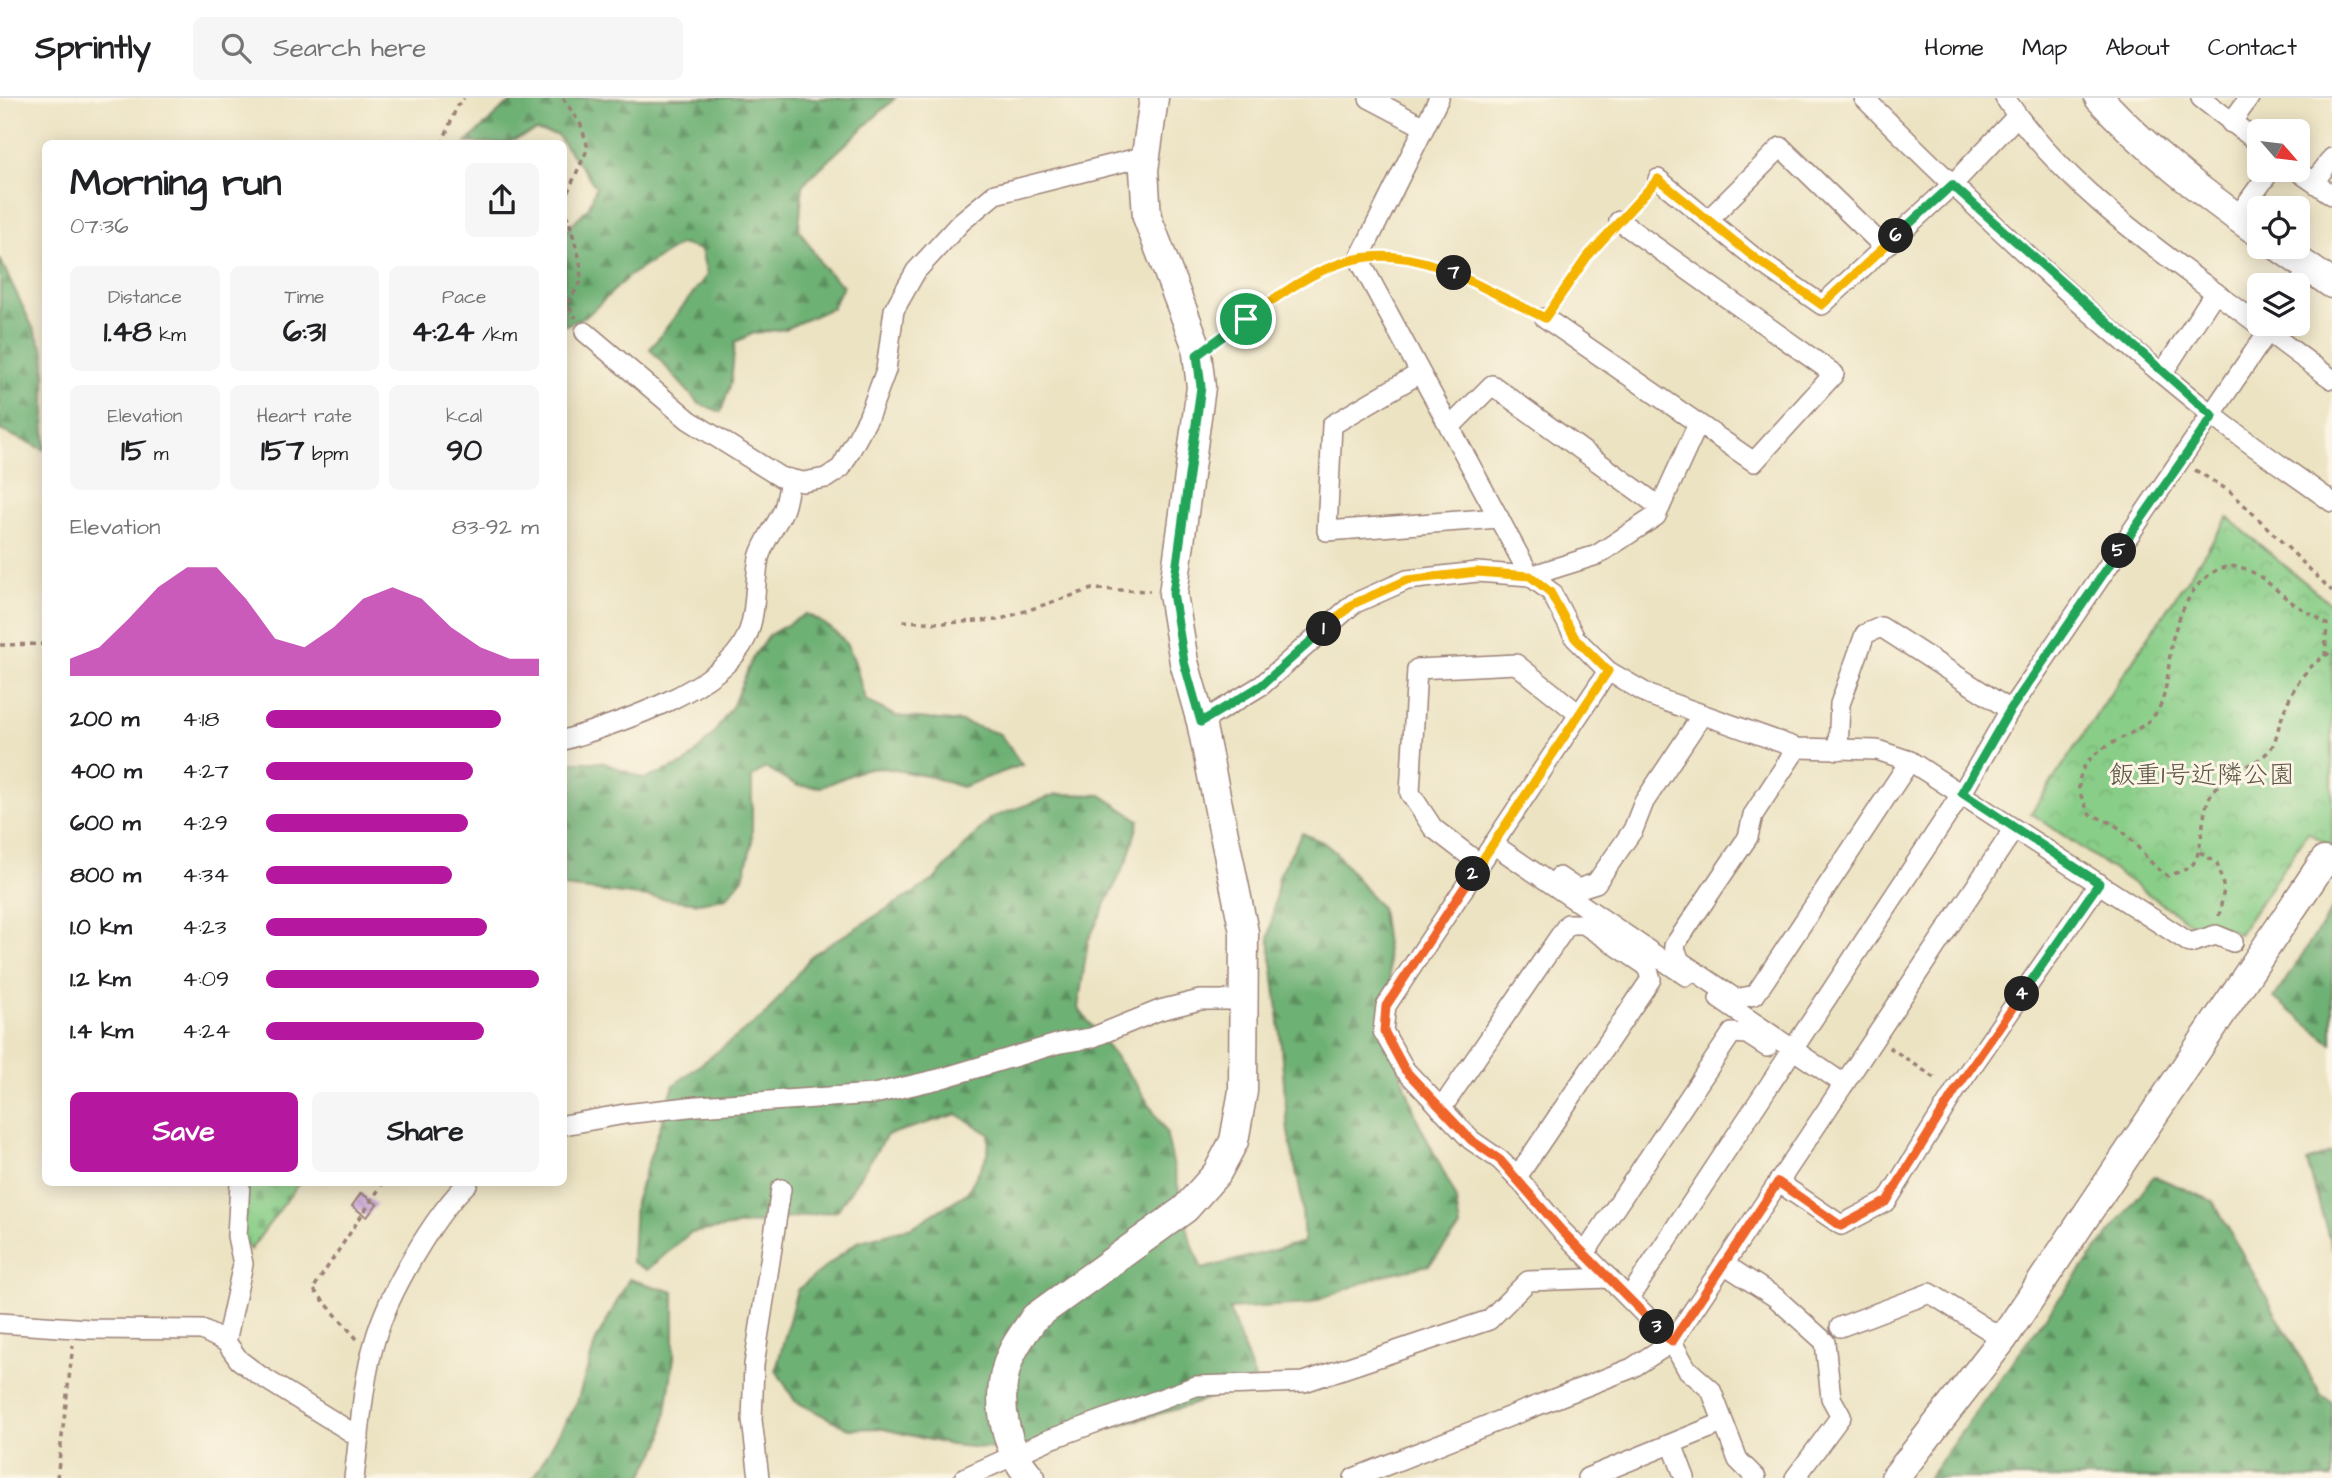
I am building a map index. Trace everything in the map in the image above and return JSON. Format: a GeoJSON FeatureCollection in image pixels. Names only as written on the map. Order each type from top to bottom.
{"type":"FeatureCollection","features":[{"type":"Feature","properties":{"kind":"street"},"geometry":{"type":"LineString","coordinates":[[1023,1467],[1006,1432],[1003,1401],[1005,1369],[1018,1340],[1035,1317],[1185,1209],[1217,1173],[1234,1142],[1243,1091],[1244,932],[1201,722],[1184,662],[1173,593],[1201,387],[1197,355],[1147,217],[1146,156],[1154,98]]}},
{"type":"Feature","properties":{"kind":"street"},"geometry":{"type":"LineString","coordinates":[[1369,98],[1424,127]]}},
{"type":"Feature","properties":{"kind":"street"},"geometry":{"type":"LineString","coordinates":[[1438,98],[1359,259],[1530,576],[1550,592],[1575,638],[1608,671],[1651,696],[1702,715],[1797,748],[1877,750],[1910,761],[2190,943],[2224,938]]}},
{"type":"Feature","properties":{"kind":"street"},"geometry":{"type":"LineString","coordinates":[[1864,98],[1952,185],[2162,374],[2213,416],[2332,502]]}},
{"type":"Feature","properties":{"kind":"street"},"geometry":{"type":"LineString","coordinates":[[2005,98],[2017,116],[2077,180],[2142,239],[2247,313]]}},
{"type":"Feature","properties":{"kind":"street"},"geometry":{"type":"LineString","coordinates":[[2099,98],[2133,135],[2247,224]]}},
{"type":"Feature","properties":{"kind":"street"},"geometry":{"type":"LineString","coordinates":[[2201,98],[2247,134]]}},
{"type":"Feature","properties":{"kind":"street"},"geometry":{"type":"LineString","coordinates":[[2231,123],[2249,98]]}},
{"type":"Feature","properties":{"kind":"street"},"geometry":{"type":"LineString","coordinates":[[1658,179],[1756,259],[1822,305],[1952,185],[2017,116]]}},
{"type":"Feature","properties":{"kind":"street"},"geometry":{"type":"LineString","coordinates":[[1708,220],[1781,147],[1884,247]]}},
{"type":"Feature","properties":{"kind":"street"},"geometry":{"type":"LineString","coordinates":[[585,332],[689,420],[780,477],[803,482],[826,478],[841,468],[868,418],[886,370],[894,310],[916,271],[961,222],[995,194],[1146,156]]}},
{"type":"Feature","properties":{"kind":"street"},"geometry":{"type":"LineString","coordinates":[[2314,182],[2332,158]]}},
{"type":"Feature","properties":{"kind":"street"},"geometry":{"type":"LineString","coordinates":[[2310,179],[2332,195]]}},
{"type":"Feature","properties":{"kind":"street"},"geometry":{"type":"LineString","coordinates":[[1545,318],[1754,462],[1834,374],[1619,221]]}},
{"type":"Feature","properties":{"kind":"street"},"geometry":{"type":"LineString","coordinates":[[2291,259],[2313,280]]}},
{"type":"Feature","properties":{"kind":"street"},"geometry":{"type":"LineString","coordinates":[[2162,374],[2215,292]]}},
{"type":"Feature","properties":{"kind":"street"},"geometry":{"type":"LineString","coordinates":[[1629,1298],[1962,793],[2010,710],[2213,416],[2265,336]]}},
{"type":"Feature","properties":{"kind":"street"},"geometry":{"type":"LineString","coordinates":[[2280,336],[2332,379]]}},
{"type":"Feature","properties":{"kind":"street"},"geometry":{"type":"LineString","coordinates":[[1420,373],[1332,425],[1327,531],[1499,519]]}},
{"type":"Feature","properties":{"kind":"street"},"geometry":{"type":"LineString","coordinates":[[1450,427],[1492,385],[1660,507]]}},
{"type":"Feature","properties":{"kind":"street"},"geometry":{"type":"LineString","coordinates":[[1201,722],[1262,685],[1353,604],[1407,580],[1477,572],[1530,576],[1597,555],[1656,516],[1698,424]]}},
{"type":"Feature","properties":{"kind":"street"},"geometry":{"type":"LineString","coordinates":[[567,739],[621,723],[701,684],[726,667],[750,628],[760,555],[784,508],[790,479]]}},
{"type":"Feature","properties":{"kind":"street"},"geometry":{"type":"LineString","coordinates":[[1839,750],[1840,704],[1844,692],[1865,634],[1881,627],[2010,710]]}},
{"type":"Feature","properties":{"kind":"street"},"geometry":{"type":"LineString","coordinates":[[1480,864],[1433,828],[1410,793],[1418,669],[1516,664],[1579,714]]}},
{"type":"Feature","properties":{"kind":"street"},"geometry":{"type":"LineString","coordinates":[[1608,671],[1386,1006],[1384,1031],[1405,1070],[1441,1110],[1471,1140],[1500,1160],[1517,1177],[1585,1253],[1672,1342],[1687,1368],[1711,1390],[1738,1460],[1756,1478]]}},
{"type":"Feature","properties":{"kind":"street"},"geometry":{"type":"LineString","coordinates":[[1496,840],[1577,889],[1596,883],[1633,830],[1644,802],[1702,715]]}},
{"type":"Feature","properties":{"kind":"street"},"geometry":{"type":"LineString","coordinates":[[1797,748],[1753,815],[1748,836],[1674,946],[1680,961],[1736,999],[1755,995],[1910,761]]}},
{"type":"Feature","properties":{"kind":"street"},"geometry":{"type":"LineString","coordinates":[[1354,1478],[1632,1368],[1672,1342],[2014,829]]}},
{"type":"Feature","properties":{"kind":"street"},"geometry":{"type":"LineString","coordinates":[[1496,840],[1788,1054],[1841,1089]]}},
{"type":"Feature","properties":{"kind":"street"},"geometry":{"type":"LineString","coordinates":[[1900,1471],[2003,1339],[2324,861]]}},
{"type":"Feature","properties":{"kind":"street"},"geometry":{"type":"LineString","coordinates":[[1778,1182],[1841,1226],[1887,1201],[1955,1091],[2099,883]]}},
{"type":"Feature","properties":{"kind":"street"},"geometry":{"type":"LineString","coordinates":[[1441,1110],[1568,924],[1584,924],[1647,966],[1651,979],[1517,1177]]}},
{"type":"Feature","properties":{"kind":"street"},"geometry":{"type":"LineString","coordinates":[[567,1124],[625,1114],[697,1106],[874,1094],[939,1079],[1060,1043],[1091,1038],[1160,1010],[1186,1003],[1200,1000],[1243,1000]]}},
{"type":"Feature","properties":{"kind":"street"},"geometry":{"type":"LineString","coordinates":[[1585,1253],[1732,1033],[1747,1034],[1788,1054]]}},
{"type":"Feature","properties":{"kind":"street"},"geometry":{"type":"LineString","coordinates":[[226,1342],[243,1264],[237,1236],[240,1186]]}},
{"type":"Feature","properties":{"kind":"street"},"geometry":{"type":"LineString","coordinates":[[354,1478],[372,1356],[390,1302],[430,1233],[466,1186]]}},
{"type":"Feature","properties":{"kind":"street"},"geometry":{"type":"LineString","coordinates":[[759,1478],[752,1420],[754,1365],[781,1189]]}},
{"type":"Feature","properties":{"kind":"street"},"geometry":{"type":"LineString","coordinates":[[1724,1264],[1775,1297],[1825,1342],[1831,1398],[1842,1416],[1796,1478]]}},
{"type":"Feature","properties":{"kind":"street"},"geometry":{"type":"LineString","coordinates":[[964,1478],[1023,1467],[1048,1440],[1196,1386],[1304,1382],[1489,1320],[1528,1281],[1609,1278]]}},
{"type":"Feature","properties":{"kind":"street"},"geometry":{"type":"LineString","coordinates":[[1840,1327],[1930,1293],[2003,1339]]}},
{"type":"Feature","properties":{"kind":"street"},"geometry":{"type":"LineString","coordinates":[[0,1323],[75,1328],[202,1329],[226,1342],[239,1360],[259,1375],[359,1437]]}},
{"type":"Feature","properties":{"kind":"street"},"geometry":{"type":"LineString","coordinates":[[1587,1478],[1722,1423]]}},
{"type":"Feature","properties":{"kind":"street"},"geometry":{"type":"LineString","coordinates":[[1672,1444],[1685,1478]]}},
{"type":"Feature","properties":{"kind":"path"},"geometry":{"type":"LineString","coordinates":[[444,140],[457,106],[464,98]]}},
{"type":"Feature","properties":{"kind":"path"},"geometry":{"type":"LineString","coordinates":[[563,98],[581,125],[588,148],[567,195]]}},
{"type":"Feature","properties":{"kind":"path"},"geometry":{"type":"LineString","coordinates":[[1197,355],[1296,283],[1339,262],[1385,254],[1432,264],[1485,286],[1545,318],[1587,257],[1658,179]]}},
{"type":"Feature","properties":{"kind":"path"},"geometry":{"type":"LineString","coordinates":[[567,213],[580,260],[581,282],[567,304],[585,332]]}},
{"type":"Feature","properties":{"kind":"path"},"geometry":{"type":"LineString","coordinates":[[2181,461],[2231,492],[2332,591]]}},
{"type":"Feature","properties":{"kind":"path"},"geometry":{"type":"LineString","coordinates":[[2325,656],[2327,624],[2288,600],[2250,570],[2230,566],[2213,570],[2195,588],[2173,639],[2162,700],[2155,714],[2125,737],[2093,754],[2085,765],[2079,789],[2089,814],[2118,827],[2144,852],[2153,867],[2168,876],[2191,866],[2200,852],[2199,833],[2210,796],[2242,767],[2262,757],[2272,747],[2289,699],[2307,668],[2332,652]]}},
{"type":"Feature","properties":{"kind":"path"},"geometry":{"type":"LineString","coordinates":[[903,621],[942,623],[998,620],[1092,589],[1173,593]]}},
{"type":"Feature","properties":{"kind":"path"},"geometry":{"type":"LineString","coordinates":[[0,645],[42,644]]}},
{"type":"Feature","properties":{"kind":"path"},"geometry":{"type":"LineString","coordinates":[[2200,852],[2217,863],[2224,889],[2224,938]]}},
{"type":"Feature","properties":{"kind":"path"},"geometry":{"type":"LineString","coordinates":[[1875,1038],[1955,1091]]}},
{"type":"Feature","properties":{"kind":"path"},"geometry":{"type":"LineString","coordinates":[[372,1356],[313,1289],[381,1186]]}},
{"type":"Feature","properties":{"kind":"path"},"geometry":{"type":"LineString","coordinates":[[57,1478],[75,1328]]}},
{"type":"Feature","properties":{"kind":"green space"},"geometry":{"type":"Polygon","coordinates":[[[519,98],[895,98],[803,184],[799,229],[823,267],[843,286],[832,308],[785,329],[754,333],[735,342],[731,383],[721,412],[699,404],[650,349],[707,275],[701,250],[681,244],[629,276],[588,315],[567,325],[567,229],[589,207],[596,187],[567,148],[567,140],[561,140],[557,135],[536,131],[514,140],[469,140],[504,107],[519,98]]]}},
{"type":"Feature","properties":{"kind":"green space"},"geometry":{"type":"Polygon","coordinates":[[[0,259],[42,347],[42,449],[0,430],[0,259]]]}},
{"type":"Feature","properties":{"kind":"green space","name":"飯重1号近隣公園"},"geometry":{"type":"Polygon","coordinates":[[[2228,518],[2332,605],[2332,847],[2308,832],[2239,934],[2218,925],[2200,930],[2031,813],[2228,518]]]}},
{"type":"Feature","properties":{"kind":"green space"},"geometry":{"type":"Polygon","coordinates":[[[806,614],[822,622],[849,648],[865,700],[895,716],[963,722],[1000,734],[1022,765],[962,787],[932,777],[884,768],[864,769],[822,787],[798,786],[765,768],[752,777],[752,843],[743,878],[727,897],[700,903],[567,887],[567,762],[602,762],[645,779],[686,763],[712,736],[733,705],[753,657],[769,635],[806,614]]]}},
{"type":"Feature","properties":{"kind":"green space"},"geometry":{"type":"Polygon","coordinates":[[[1057,794],[1101,795],[1139,820],[1128,858],[1088,941],[1078,1008],[1137,1085],[1166,1132],[1190,1239],[1202,1269],[1304,1242],[1301,1195],[1288,1132],[1269,939],[1279,875],[1302,833],[1323,842],[1335,852],[1381,908],[1393,998],[1392,1047],[1417,1119],[1455,1195],[1460,1228],[1429,1265],[1383,1275],[1308,1304],[1229,1309],[1255,1379],[1191,1405],[1084,1435],[1052,1454],[951,1445],[879,1428],[849,1429],[795,1401],[776,1370],[797,1290],[857,1242],[912,1227],[967,1193],[988,1154],[989,1134],[957,1114],[887,1135],[837,1211],[690,1233],[647,1270],[632,1262],[635,1202],[674,1085],[766,1014],[812,955],[934,880],[990,818],[1057,794]]]}},
{"type":"Feature","properties":{"kind":"green space"},"geometry":{"type":"Polygon","coordinates":[[[2332,909],[2332,1044],[2274,998],[2332,909]]]}},
{"type":"Feature","properties":{"kind":"green space"},"geometry":{"type":"Polygon","coordinates":[[[2332,1152],[2332,1249],[2307,1162],[2332,1152]]]}},
{"type":"Feature","properties":{"kind":"green space"},"geometry":{"type":"Polygon","coordinates":[[[2154,1176],[2213,1201],[2321,1395],[2332,1401],[2332,1478],[1928,1478],[2051,1309],[2154,1176]]]}},
{"type":"Feature","properties":{"kind":"green space"},"geometry":{"type":"Polygon","coordinates":[[[244,1186],[297,1186],[250,1250],[241,1238],[244,1186]]]}},
{"type":"Feature","properties":{"kind":"green space"},"geometry":{"type":"Polygon","coordinates":[[[629,1279],[674,1292],[674,1357],[662,1440],[641,1478],[533,1478],[577,1402],[596,1341],[629,1279]]]}},
{"type":"Feature","properties":{"kind":"building"},"geometry":{"type":"Polygon","coordinates":[[[361,1193],[377,1204],[367,1217],[352,1206],[361,1193]]]}},
{"type":"Feature","properties":{"kind":"route"},"geometry":{"type":"LineString","coordinates":[[1658,179],[1756,259],[1822,305],[1952,185],[2162,374],[2213,416],[2010,710],[1962,793],[2099,883],[1955,1091],[1887,1201],[1841,1226],[1778,1182],[1672,1342],[1562,1231],[1517,1177],[1500,1160],[1471,1140],[1441,1110],[1405,1070],[1384,1031],[1386,1006],[1608,671],[1575,638],[1550,592],[1530,576],[1477,572],[1407,580],[1353,604],[1262,685],[1201,722],[1184,662],[1173,593],[1201,387],[1197,355],[1246,319],[1296,283],[1339,262],[1385,254],[1432,264],[1485,286],[1545,318],[1587,257],[1658,179]]}}]}
